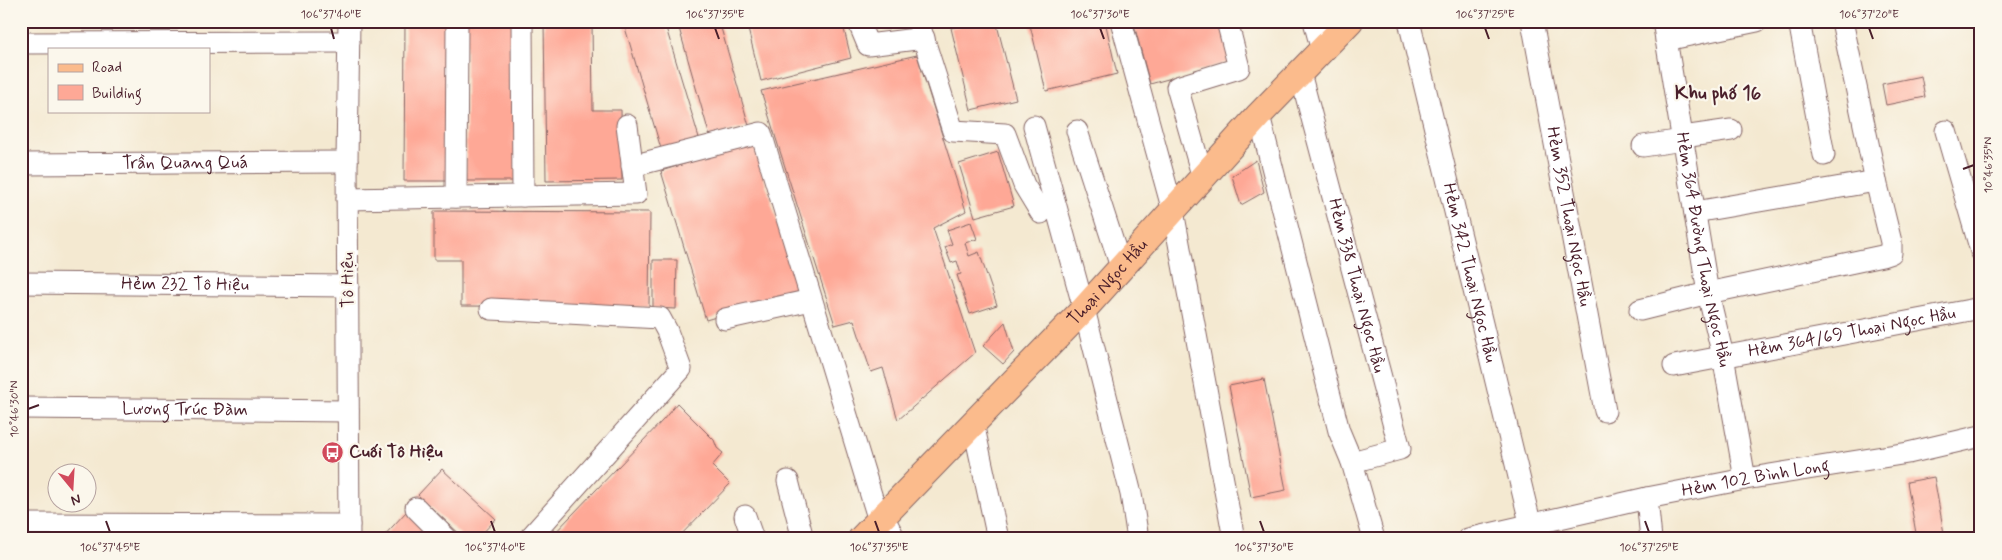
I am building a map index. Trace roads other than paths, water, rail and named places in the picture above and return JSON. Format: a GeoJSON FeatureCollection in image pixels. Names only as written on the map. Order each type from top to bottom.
{"type":"FeatureCollection","features":[{"type":"Feature","properties":{"kind":"main road","name":"Thoại Ngọc Hầu"},"geometry":{"type":"LineString","coordinates":[[880,529],[973,423],[1084,308],[1259,115],[1350,21]]}},
{"type":"Feature","properties":{"kind":"street"},"geometry":{"type":"LineString","coordinates":[[456,197],[457,21]]}},
{"type":"Feature","properties":{"kind":"street"},"geometry":{"type":"LineString","coordinates":[[522,21],[523,196]]}},
{"type":"Feature","properties":{"kind":"street"},"geometry":{"type":"LineString","coordinates":[[858,21],[868,45],[921,30],[953,131],[1005,134],[1024,184],[1041,213]]}},
{"type":"Feature","properties":{"kind":"street"},"geometry":{"type":"LineString","coordinates":[[1121,21],[1173,210],[1234,539]]}},
{"type":"Feature","properties":{"kind":"street"},"geometry":{"type":"LineString","coordinates":[[1203,178],[1177,87],[1239,68],[1227,21]]}},
{"type":"Feature","properties":{"kind":"street"},"geometry":{"type":"LineString","coordinates":[[1314,21],[1322,51]]}},
{"type":"Feature","properties":{"kind":"street","name":"Hẻm 342 Thoại Ngọc Hầu"},"geometry":{"type":"LineString","coordinates":[[1409,21],[1507,431],[1533,531]]}},
{"type":"Feature","properties":{"kind":"street","name":"Hẻm 352 Thoại Ngọc Hầu"},"geometry":{"type":"LineString","coordinates":[[1532,21],[1605,411]]}},
{"type":"Feature","properties":{"kind":"street"},"geometry":{"type":"LineString","coordinates":[[1665,31],[1757,21]]}},
{"type":"Feature","properties":{"kind":"street"},"geometry":{"type":"LineString","coordinates":[[1800,21],[1824,155]]}},
{"type":"Feature","properties":{"kind":"street"},"geometry":{"type":"LineString","coordinates":[[1640,310],[1708,293],[1891,253],[1891,242],[1842,21]]}},
{"type":"Feature","properties":{"kind":"street","name":"Hẻm 364 Đường Thoại Ngọc Hầu"},"geometry":{"type":"LineString","coordinates":[[1665,31],[1708,293],[1723,356],[1745,479]]}},
{"type":"Feature","properties":{"kind":"street"},"geometry":{"type":"LineString","coordinates":[[21,43],[349,32]]}},
{"type":"Feature","properties":{"kind":"street","name":"Tô Hiệu"},"geometry":{"type":"LineString","coordinates":[[349,32],[347,162],[349,532]]}},
{"type":"Feature","properties":{"kind":"street","name":"Hẻm 338 Thoại Ngọc Hầu"},"geometry":{"type":"LineString","coordinates":[[1300,73],[1400,450],[1352,462]]}},
{"type":"Feature","properties":{"kind":"street"},"geometry":{"type":"LineString","coordinates":[[1259,115],[1339,430],[1352,462],[1374,539]]}},
{"type":"Feature","properties":{"kind":"street"},"geometry":{"type":"LineString","coordinates":[[347,199],[636,194],[627,125]]}},
{"type":"Feature","properties":{"kind":"street"},"geometry":{"type":"LineString","coordinates":[[1034,126],[1084,308],[1131,494],[1138,539]]}},
{"type":"Feature","properties":{"kind":"street"},"geometry":{"type":"LineString","coordinates":[[1643,146],[1731,130]]}},
{"type":"Feature","properties":{"kind":"street"},"geometry":{"type":"LineString","coordinates":[[1077,131],[1121,267]]}},
{"type":"Feature","properties":{"kind":"street"},"geometry":{"type":"LineString","coordinates":[[632,166],[761,132],[880,529]]}},
{"type":"Feature","properties":{"kind":"street"},"geometry":{"type":"LineString","coordinates":[[1946,132],[1981,251]]}},
{"type":"Feature","properties":{"kind":"street","name":"Trần Quang Quá"},"geometry":{"type":"LineString","coordinates":[[21,164],[347,162]]}},
{"type":"Feature","properties":{"kind":"street"},"geometry":{"type":"LineString","coordinates":[[1695,212],[1876,181]]}},
{"type":"Feature","properties":{"kind":"street","name":"Hẻm 232 Tô Hiệu"},"geometry":{"type":"LineString","coordinates":[[21,282],[348,286]]}},
{"type":"Feature","properties":{"kind":"street"},"geometry":{"type":"LineString","coordinates":[[725,319],[811,300]]}},
{"type":"Feature","properties":{"kind":"street","name":"Hẻm 364/69 Thoại Ngọc Hầu"},"geometry":{"type":"LineString","coordinates":[[1674,366],[1981,308]]}},
{"type":"Feature","properties":{"kind":"street"},"geometry":{"type":"LineString","coordinates":[[491,309],[660,318],[668,331],[681,369],[529,539]]}},
{"type":"Feature","properties":{"kind":"street","name":"Lương Trúc Đàm"},"geometry":{"type":"LineString","coordinates":[[21,408],[348,411]]}},
{"type":"Feature","properties":{"kind":"street"},"geometry":{"type":"LineString","coordinates":[[973,423],[998,539]]}},
{"type":"Feature","properties":{"kind":"street","name":"Hẻm 102 Bình Long"},"geometry":{"type":"LineString","coordinates":[[1468,539],[1533,531],[1647,498],[1745,479],[1908,453],[1981,436]]}},
{"type":"Feature","properties":{"kind":"street"},"geometry":{"type":"LineString","coordinates":[[788,481],[803,539]]}},
{"type":"Feature","properties":{"kind":"street"},"geometry":{"type":"LineString","coordinates":[[1647,498],[1651,539]]}},
{"type":"Feature","properties":{"kind":"street"},"geometry":{"type":"LineString","coordinates":[[416,508],[447,539]]}},
{"type":"Feature","properties":{"kind":"street"},"geometry":{"type":"LineString","coordinates":[[745,516],[753,539]]}},
{"type":"Feature","properties":{"kind":"street"},"geometry":{"type":"LineString","coordinates":[[21,524],[349,532]]}},
{"type":"Feature","properties":{"kind":"place","name":"Cuối Tô Hiệu"},"geometry":{"type":"Point","coordinates":[333,452]}},
{"type":"Feature","properties":{"kind":"district","name":"Khu phố 16"},"geometry":{"type":"Point","coordinates":[1718,93]}}]}
